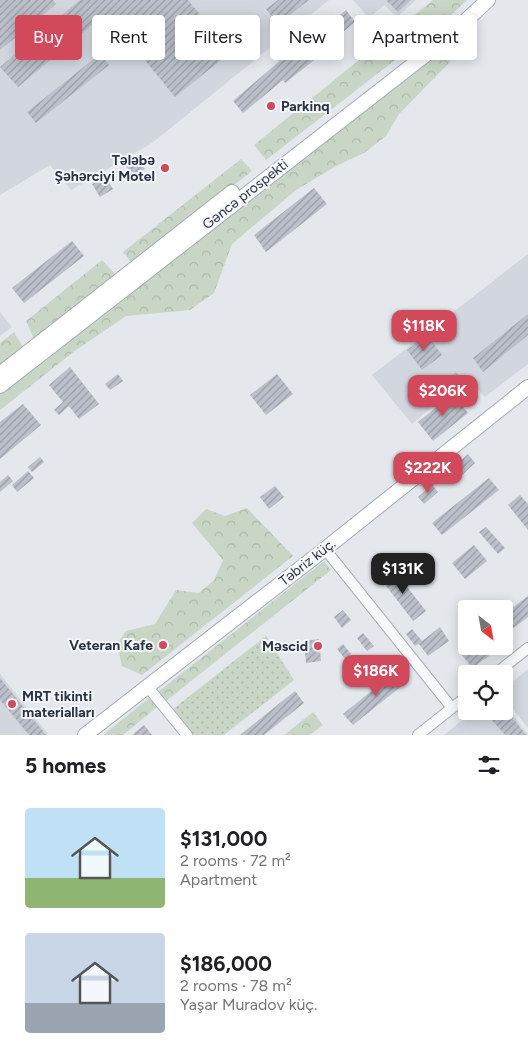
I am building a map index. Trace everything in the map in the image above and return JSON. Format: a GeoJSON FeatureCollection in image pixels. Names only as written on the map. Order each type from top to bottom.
{"type":"FeatureCollection","features":[{"type":"Feature","properties":{"kind":"main road","name":"Gəncə prospekti"},"geometry":{"type":"LineString","coordinates":[[0,374],[440,33],[476,0]]}},
{"type":"Feature","properties":{"kind":"main road","name":"Gəncə prospekti"},"geometry":{"type":"LineString","coordinates":[[0,386],[446,39],[488,0]]}},
{"type":"Feature","properties":{"kind":"main road","name":"Təbriz küç."},"geometry":{"type":"LineString","coordinates":[[85,735],[325,549],[528,387]]}},
{"type":"Feature","properties":{"kind":"street"},"geometry":{"type":"LineString","coordinates":[[325,549],[452,708]]}},
{"type":"Feature","properties":{"kind":"street"},"geometry":{"type":"LineString","coordinates":[[506,665],[528,648]]}},
{"type":"Feature","properties":{"kind":"street"},"geometry":{"type":"LineString","coordinates":[[147,686],[187,735]]}},
{"type":"Feature","properties":{"kind":"street"},"geometry":{"type":"LineString","coordinates":[[418,735],[458,703]]}},
{"type":"Feature","properties":{"kind":"shaded area"},"geometry":{"type":"Polygon","coordinates":[[[0,0],[329,0],[310,15],[270,15],[270,48],[260,56],[260,15],[175,15],[175,60],[255,60],[152,143],[71,190],[50,165],[0,195],[0,0]]]}},
{"type":"Feature","properties":{"kind":"shaded area"},"geometry":{"type":"Polygon","coordinates":[[[353,0],[416,0],[399,15],[395,15],[384,5],[372,15],[366,15],[353,0]]]}},
{"type":"Feature","properties":{"kind":"shaded area"},"geometry":{"type":"Polygon","coordinates":[[[528,254],[528,364],[485,397],[467,377],[412,424],[372,375],[528,254]]]}},
{"type":"Feature","properties":{"kind":"shaded area"},"geometry":{"type":"Polygon","coordinates":[[[0,312],[12,327],[0,336],[0,312]]]}},
{"type":"Feature","properties":{"kind":"shaded area"},"geometry":{"type":"Polygon","coordinates":[[[528,669],[528,728],[513,709],[513,682],[528,669]]]}},
{"type":"Feature","properties":{"kind":"shaded area","name":"MRT tikinti materialları"},"geometry":{"type":"Polygon","coordinates":[[[0,674],[48,734],[47,735],[0,735],[0,674]]]}},
{"type":"Feature","properties":{"kind":"shaded area"},"geometry":{"type":"Polygon","coordinates":[[[513,714],[528,735],[444,735],[462,720],[513,720],[513,714]]]}},
{"type":"Feature","properties":{"kind":"green space"},"geometry":{"type":"Polygon","coordinates":[[[433,0],[467,0],[451,15],[414,15],[433,0]]]}},
{"type":"Feature","properties":{"kind":"green space"},"geometry":{"type":"Polygon","coordinates":[[[359,60],[395,60],[266,160],[254,145],[359,60]]]}},
{"type":"Feature","properties":{"kind":"green space"},"geometry":{"type":"Polygon","coordinates":[[[427,60],[450,60],[399,114],[386,136],[364,153],[336,166],[296,190],[232,244],[214,293],[190,310],[126,316],[76,350],[0,410],[0,394],[427,60]]]}},
{"type":"Feature","properties":{"kind":"green space"},"geometry":{"type":"Polygon","coordinates":[[[241,159],[252,171],[132,263],[123,252],[241,159]]]}},
{"type":"Feature","properties":{"kind":"green space"},"geometry":{"type":"Polygon","coordinates":[[[102,260],[115,274],[34,339],[26,321],[102,260]]]}},
{"type":"Feature","properties":{"kind":"green space"},"geometry":{"type":"Polygon","coordinates":[[[14,332],[23,347],[0,366],[0,343],[14,332]]]}},
{"type":"Feature","properties":{"kind":"green space"},"geometry":{"type":"Polygon","coordinates":[[[247,508],[293,556],[142,675],[122,666],[117,644],[126,631],[155,624],[176,590],[199,593],[214,580],[223,560],[192,523],[206,509],[225,516],[247,508]]]}},
{"type":"Feature","properties":{"kind":"green space"},"geometry":{"type":"Polygon","coordinates":[[[324,561],[331,570],[166,701],[158,692],[324,561]]]}},
{"type":"Feature","properties":{"kind":"green space"},"geometry":{"type":"Polygon","coordinates":[[[266,636],[294,680],[224,735],[194,735],[173,709],[266,636]]]}},
{"type":"Feature","properties":{"kind":"green space"},"geometry":{"type":"Polygon","coordinates":[[[149,698],[157,707],[123,735],[103,735],[149,698]]]}},
{"type":"Feature","properties":{"kind":"green space"},"geometry":{"type":"Polygon","coordinates":[[[313,712],[323,725],[310,735],[284,735],[313,712]]]}},
{"type":"Feature","properties":{"kind":"building"},"geometry":{"type":"Polygon","coordinates":[[[0,0],[53,0],[56,4],[43,15],[15,15],[15,38],[0,50],[0,0]]]}},
{"type":"Feature","properties":{"kind":"building"},"geometry":{"type":"Polygon","coordinates":[[[80,0],[188,0],[200,15],[175,15],[175,60],[221,60],[175,97],[145,60],[165,60],[165,15],[92,15],[92,25],[82,33],[82,15],[62,15],[80,0]]]}},
{"type":"Feature","properties":{"kind":"building"},"geometry":{"type":"Polygon","coordinates":[[[278,0],[309,0],[290,15],[271,15],[266,9],[278,0]]]}},
{"type":"Feature","properties":{"kind":"building"},"geometry":{"type":"Polygon","coordinates":[[[386,0],[411,0],[398,12],[386,0]]]}},
{"type":"Feature","properties":{"kind":"building"},"geometry":{"type":"Polygon","coordinates":[[[346,10],[354,21],[344,31],[344,15],[340,15],[346,10]]]}},
{"type":"Feature","properties":{"kind":"building"},"geometry":{"type":"Polygon","coordinates":[[[15,54],[15,60],[50,60],[18,87],[0,67],[15,54]]]}},
{"type":"Feature","properties":{"kind":"building"},"geometry":{"type":"Polygon","coordinates":[[[92,60],[105,60],[109,65],[36,123],[27,112],[92,60]]]}},
{"type":"Feature","properties":{"kind":"building"},"geometry":{"type":"Polygon","coordinates":[[[281,60],[314,60],[285,83],[283,80],[243,113],[233,101],[281,60]]]}},
{"type":"Feature","properties":{"kind":"building"},"geometry":{"type":"Polygon","coordinates":[[[137,156],[145,169],[132,176],[125,164],[137,156]]]}},
{"type":"Feature","properties":{"kind":"building"},"geometry":{"type":"Polygon","coordinates":[[[105,176],[113,189],[100,197],[92,184],[105,176]]]}},
{"type":"Feature","properties":{"kind":"building"},"geometry":{"type":"Polygon","coordinates":[[[314,188],[327,204],[266,252],[254,235],[314,188]]]}},
{"type":"Feature","properties":{"kind":"building"},"geometry":{"type":"Polygon","coordinates":[[[72,241],[84,256],[24,303],[12,288],[72,241]]]}},
{"type":"Feature","properties":{"kind":"building"},"geometry":{"type":"Polygon","coordinates":[[[528,314],[528,335],[483,372],[473,358],[528,314]]]}},
{"type":"Feature","properties":{"kind":"building"},"geometry":{"type":"Polygon","coordinates":[[[427,335],[442,355],[422,370],[407,350],[427,335]]]}},
{"type":"Feature","properties":{"kind":"building"},"geometry":{"type":"Polygon","coordinates":[[[70,367],[99,404],[79,419],[69,406],[59,415],[54,410],[63,402],[49,385],[70,367]]]}},
{"type":"Feature","properties":{"kind":"building"},"geometry":{"type":"Polygon","coordinates":[[[456,372],[466,385],[459,391],[448,378],[456,372]]]}},
{"type":"Feature","properties":{"kind":"building"},"geometry":{"type":"Polygon","coordinates":[[[118,374],[123,381],[110,390],[105,384],[118,374]]]}},
{"type":"Feature","properties":{"kind":"building"},"geometry":{"type":"Polygon","coordinates":[[[277,374],[293,394],[266,415],[250,395],[277,374]]]}},
{"type":"Feature","properties":{"kind":"building"},"geometry":{"type":"Polygon","coordinates":[[[453,394],[468,413],[433,441],[418,422],[453,394]]]}},
{"type":"Feature","properties":{"kind":"building"},"geometry":{"type":"Polygon","coordinates":[[[23,404],[41,425],[0,459],[0,422],[23,404]]]}},
{"type":"Feature","properties":{"kind":"building"},"geometry":{"type":"Polygon","coordinates":[[[468,454],[475,463],[462,475],[455,466],[468,454]]]}},
{"type":"Feature","properties":{"kind":"building"},"geometry":{"type":"Polygon","coordinates":[[[40,457],[44,462],[32,472],[28,467],[40,457]]]}},
{"type":"Feature","properties":{"kind":"building"},"geometry":{"type":"Polygon","coordinates":[[[28,471],[34,478],[17,492],[12,485],[28,471]]]}},
{"type":"Feature","properties":{"kind":"building"},"geometry":{"type":"Polygon","coordinates":[[[8,475],[13,481],[0,492],[0,482],[8,475]]]}},
{"type":"Feature","properties":{"kind":"building"},"geometry":{"type":"Polygon","coordinates":[[[489,478],[499,490],[442,535],[432,523],[489,478]]]}},
{"type":"Feature","properties":{"kind":"building"},"geometry":{"type":"Polygon","coordinates":[[[432,485],[438,492],[424,504],[418,497],[432,485]]]}},
{"type":"Feature","properties":{"kind":"building"},"geometry":{"type":"Polygon","coordinates":[[[275,486],[284,497],[269,509],[260,497],[275,486]]]}},
{"type":"Feature","properties":{"kind":"building"},"geometry":{"type":"Polygon","coordinates":[[[520,495],[528,504],[528,530],[508,505],[520,495]]]}},
{"type":"Feature","properties":{"kind":"building"},"geometry":{"type":"Polygon","coordinates":[[[486,527],[505,548],[498,554],[479,532],[486,527]]]}},
{"type":"Feature","properties":{"kind":"building"},"geometry":{"type":"Polygon","coordinates":[[[474,545],[487,561],[465,579],[452,563],[474,545]]]}},
{"type":"Feature","properties":{"kind":"building"},"geometry":{"type":"Polygon","coordinates":[[[393,569],[426,611],[413,621],[381,579],[393,569]]]}},
{"type":"Feature","properties":{"kind":"building"},"geometry":{"type":"Polygon","coordinates":[[[528,596],[528,617],[513,628],[513,607],[528,596]]]}},
{"type":"Feature","properties":{"kind":"building"},"geometry":{"type":"Polygon","coordinates":[[[343,610],[351,620],[342,628],[334,617],[343,610]]]}},
{"type":"Feature","properties":{"kind":"building"},"geometry":{"type":"Polygon","coordinates":[[[440,627],[449,641],[428,656],[419,644],[415,646],[406,634],[412,629],[422,641],[440,627]]]}},
{"type":"Feature","properties":{"kind":"building"},"geometry":{"type":"Polygon","coordinates":[[[363,633],[374,646],[367,651],[357,638],[363,633]]]}},
{"type":"Feature","properties":{"kind":"building"},"geometry":{"type":"Polygon","coordinates":[[[319,639],[321,661],[306,663],[304,641],[319,639]]]}},
{"type":"Feature","properties":{"kind":"building"},"geometry":{"type":"Polygon","coordinates":[[[343,644],[351,654],[345,659],[337,649],[343,644]]]}},
{"type":"Feature","properties":{"kind":"building"},"geometry":{"type":"Polygon","coordinates":[[[462,655],[489,656],[476,665],[470,665],[462,655]]]}},
{"type":"Feature","properties":{"kind":"building"},"geometry":{"type":"Polygon","coordinates":[[[400,668],[409,680],[353,725],[343,714],[400,668]]]}},
{"type":"Feature","properties":{"kind":"building"},"geometry":{"type":"Polygon","coordinates":[[[0,678],[46,735],[29,735],[0,700],[0,678]]]}},
{"type":"Feature","properties":{"kind":"building"},"geometry":{"type":"Polygon","coordinates":[[[295,691],[304,703],[264,735],[240,735],[295,691]]]}},
{"type":"Feature","properties":{"kind":"building"},"geometry":{"type":"Polygon","coordinates":[[[513,719],[526,735],[505,735],[492,720],[513,719]]]}},
{"type":"Feature","properties":{"kind":"building"},"geometry":{"type":"Polygon","coordinates":[[[144,725],[152,735],[132,735],[144,725]]]}},
{"type":"Feature","properties":{"kind":"place","name":"Parkinq"},"geometry":{"type":"Point","coordinates":[271,106]}},
{"type":"Feature","properties":{"kind":"place","name":"Tələbə Şəhərciyi Motel"},"geometry":{"type":"Point","coordinates":[165,168]}},
{"type":"Feature","properties":{"kind":"place","name":"Veteran Kafe"},"geometry":{"type":"Point","coordinates":[163,645]}},
{"type":"Feature","properties":{"kind":"place","name":"Məscid"},"geometry":{"type":"Point","coordinates":[318,646]}},
{"type":"Feature","properties":{"kind":"place","name":"MRT tikinti materialları"},"geometry":{"type":"Point","coordinates":[12,704]}}]}
